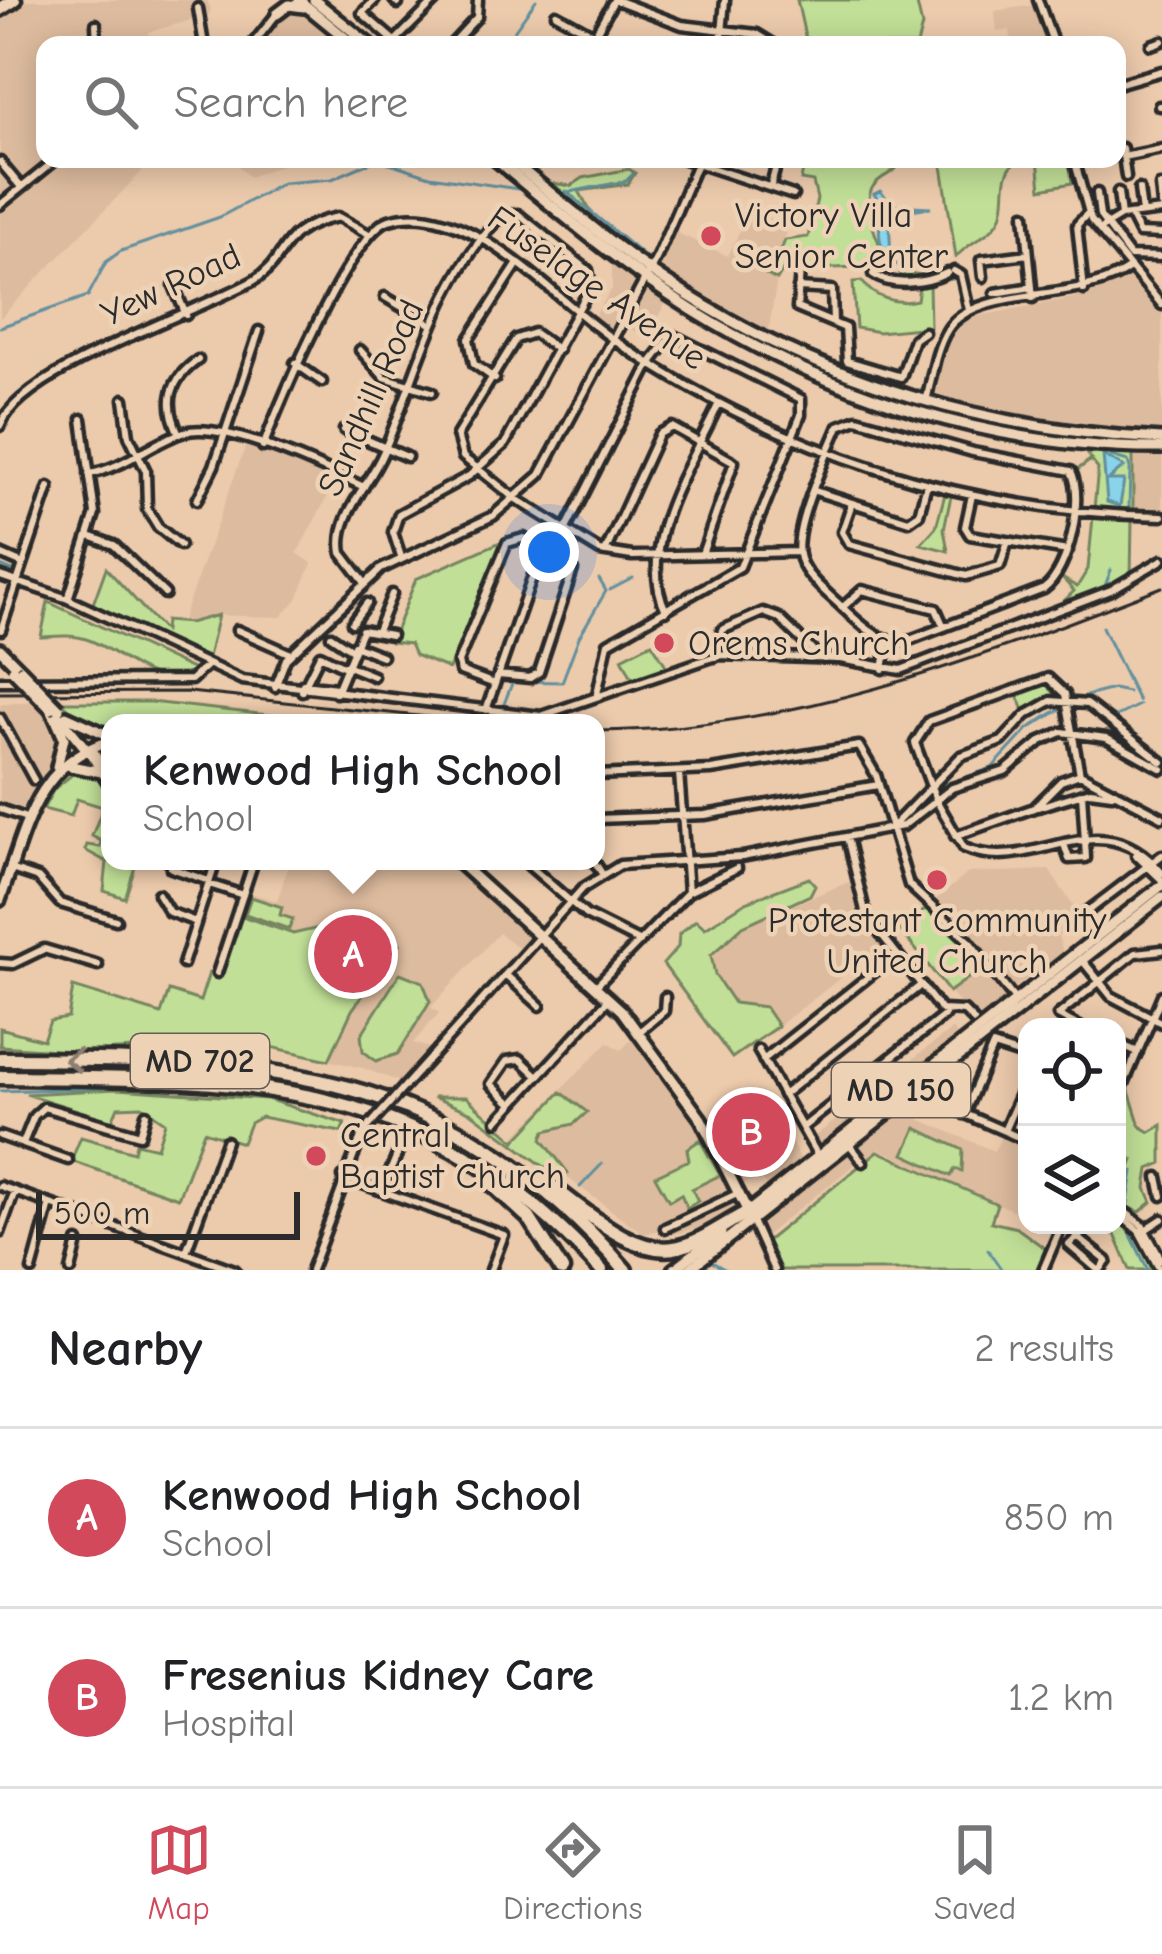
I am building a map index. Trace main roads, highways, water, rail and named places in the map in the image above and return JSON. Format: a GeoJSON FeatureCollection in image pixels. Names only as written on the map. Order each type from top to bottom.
{"type":"FeatureCollection","features":[{"type":"Feature","properties":{"kind":"highway"},"geometry":{"type":"LineString","coordinates":[[0,9],[14,0]]}},
{"type":"Feature","properties":{"kind":"highway","name":"MD 702"},"geometry":{"type":"LineString","coordinates":[[0,1059],[240,1064],[322,1079],[394,1102],[505,1161],[599,1240],[627,1270]]}},
{"type":"Feature","properties":{"kind":"highway","name":"MD 702"},"geometry":{"type":"LineString","coordinates":[[0,1077],[238,1082],[319,1096],[383,1117],[496,1177],[597,1266]]}},
{"type":"Feature","properties":{"kind":"highway"},"geometry":{"type":"LineString","coordinates":[[394,1102],[472,1136],[647,1246],[680,1247],[750,1215]]}},
{"type":"Feature","properties":{"kind":"highway"},"geometry":{"type":"LineString","coordinates":[[383,1117],[442,1148],[503,1192],[542,1235],[562,1270]]}},
{"type":"Feature","properties":{"kind":"main road"},"geometry":{"type":"LineString","coordinates":[[299,0],[357,36]]}},
{"type":"Feature","properties":{"kind":"main road"},"geometry":{"type":"LineString","coordinates":[[277,14],[292,4],[314,6],[345,36]]}},
{"type":"Feature","properties":{"kind":"main road"},"geometry":{"type":"LineString","coordinates":[[507,168],[648,275],[766,340],[924,407],[1162,443]]}},
{"type":"Feature","properties":{"kind":"main road"},"geometry":{"type":"LineString","coordinates":[[520,168],[648,275]]}},
{"type":"Feature","properties":{"kind":"main road"},"geometry":{"type":"LineString","coordinates":[[526,168],[529,175]]}},
{"type":"Feature","properties":{"kind":"main road"},"geometry":{"type":"LineString","coordinates":[[0,653],[91,751]]}},
{"type":"Feature","properties":{"kind":"main road"},"geometry":{"type":"LineString","coordinates":[[56,710],[101,737]]}},
{"type":"Feature","properties":{"kind":"main road"},"geometry":{"type":"LineString","coordinates":[[0,899],[36,796],[53,774],[64,743],[56,710]]}},
{"type":"Feature","properties":{"kind":"main road"},"geometry":{"type":"LineString","coordinates":[[53,774],[101,746]]}},
{"type":"Feature","properties":{"kind":"main road"},"geometry":{"type":"LineString","coordinates":[[29,819],[70,766],[91,751]]}},
{"type":"Feature","properties":{"kind":"main road"},"geometry":{"type":"LineString","coordinates":[[70,766],[101,772]]}},
{"type":"Feature","properties":{"kind":"main road"},"geometry":{"type":"LineString","coordinates":[[467,870],[610,998],[701,1119],[750,1215]]}},
{"type":"Feature","properties":{"kind":"main road","name":"MD 150"},"geometry":{"type":"LineString","coordinates":[[673,1270],[915,1091],[1162,879]]}},
{"type":"Feature","properties":{"kind":"main road","name":"MD 150"},"geometry":{"type":"LineString","coordinates":[[688,1270],[977,1026],[1018,1004],[1159,902]]}},
{"type":"Feature","properties":{"kind":"main road"},"geometry":{"type":"LineString","coordinates":[[1082,960],[1104,931]]}},
{"type":"Feature","properties":{"kind":"water"},"geometry":{"type":"Polygon","coordinates":[[[880,191],[892,205],[931,207],[896,212],[889,220],[891,256],[904,268],[890,258],[881,244],[885,212],[874,194],[880,191]]]}},
{"type":"Feature","properties":{"kind":"water"},"geometry":{"type":"Polygon","coordinates":[[[1103,455],[1124,467],[1108,480],[1124,480],[1120,506],[1107,502],[1103,455]]]}},
{"type":"Feature","properties":{"kind":"waterway"},"geometry":{"type":"LineString","coordinates":[[510,36],[536,0]]}},
{"type":"Feature","properties":{"kind":"waterway"},"geometry":{"type":"LineString","coordinates":[[0,327],[88,296],[106,262],[121,251],[220,217],[283,183],[332,179],[357,168]]}},
{"type":"Feature","properties":{"kind":"waterway"},"geometry":{"type":"LineString","coordinates":[[405,168],[518,189]]}},
{"type":"Feature","properties":{"kind":"waterway"},"geometry":{"type":"LineString","coordinates":[[559,194],[626,181],[633,174]]}},
{"type":"Feature","properties":{"kind":"waterway"},"geometry":{"type":"LineString","coordinates":[[566,191],[645,257]]}},
{"type":"Feature","properties":{"kind":"waterway"},"geometry":{"type":"LineString","coordinates":[[1111,456],[1128,461],[1130,468]]}},
{"type":"Feature","properties":{"kind":"waterway"},"geometry":{"type":"LineString","coordinates":[[1129,507],[1130,470]]}},
{"type":"Feature","properties":{"kind":"waterway"},"geometry":{"type":"LineString","coordinates":[[0,566],[15,572]]}},
{"type":"Feature","properties":{"kind":"waterway"},"geometry":{"type":"LineString","coordinates":[[1088,595],[1105,586],[1111,570]]}},
{"type":"Feature","properties":{"kind":"waterway"},"geometry":{"type":"LineString","coordinates":[[610,590],[633,578]]}},
{"type":"Feature","properties":{"kind":"waterway"},"geometry":{"type":"LineString","coordinates":[[502,709],[513,681],[562,682],[579,637],[606,591],[599,579]]}},
{"type":"Feature","properties":{"kind":"waterway"},"geometry":{"type":"LineString","coordinates":[[1102,627],[1138,701]]}},
{"type":"Feature","properties":{"kind":"waterway"},"geometry":{"type":"LineString","coordinates":[[1086,696],[1113,689],[1128,692]]}},
{"type":"Feature","properties":{"kind":"waterway"},"geometry":{"type":"LineString","coordinates":[[1115,717],[1139,705]]}},
{"type":"Feature","properties":{"kind":"waterway"},"geometry":{"type":"LineString","coordinates":[[947,784],[992,768],[1028,729],[1064,707]]}},
{"type":"Feature","properties":{"kind":"waterway"},"geometry":{"type":"LineString","coordinates":[[1032,726],[1054,712]]}},
{"type":"Feature","properties":{"kind":"waterway"},"geometry":{"type":"LineString","coordinates":[[0,1091],[158,1086]]}},
{"type":"Feature","properties":{"kind":"waterway"},"geometry":{"type":"LineString","coordinates":[[310,1104],[383,1126]]}},
{"type":"Feature","properties":{"kind":"waterway"},"geometry":{"type":"LineString","coordinates":[[580,1187],[602,1164]]}},
{"type":"Feature","properties":{"kind":"waterway"},"geometry":{"type":"LineString","coordinates":[[1127,1209],[1133,1171]]}},
{"type":"Feature","properties":{"kind":"waterway"},"geometry":{"type":"LineString","coordinates":[[1127,1227],[1148,1270]]}},
{"type":"Feature","properties":{"kind":"waterway"},"geometry":{"type":"LineString","coordinates":[[988,1250],[1002,1270]]}},
{"type":"Feature","properties":{"kind":"waterway"},"geometry":{"type":"LineString","coordinates":[[712,1262],[726,1270]]}},
{"type":"Feature","properties":{"kind":"railway"},"geometry":{"type":"LineString","coordinates":[[605,731],[744,718],[885,686],[1162,587]]}},
{"type":"Feature","properties":{"kind":"railway"},"geometry":{"type":"LineString","coordinates":[[0,693],[189,692],[399,714]]}},
{"type":"Feature","properties":{"kind":"place","name":"Victory Villa Senior Center"},"geometry":{"type":"Point","coordinates":[711,236]}},
{"type":"Feature","properties":{"kind":"place","name":"Orems Church"},"geometry":{"type":"Point","coordinates":[664,643]}},
{"type":"Feature","properties":{"kind":"place","name":"Protestant Community United Church"},"geometry":{"type":"Point","coordinates":[937,880]}},
{"type":"Feature","properties":{"kind":"place","name":"Kenwood High School"},"geometry":{"type":"Point","coordinates":[353,954]}},
{"type":"Feature","properties":{"kind":"place","name":"Fresenius Kidney Care"},"geometry":{"type":"Point","coordinates":[751,1132]}},
{"type":"Feature","properties":{"kind":"place","name":"Central Baptist Church"},"geometry":{"type":"Point","coordinates":[316,1156]}}]}
